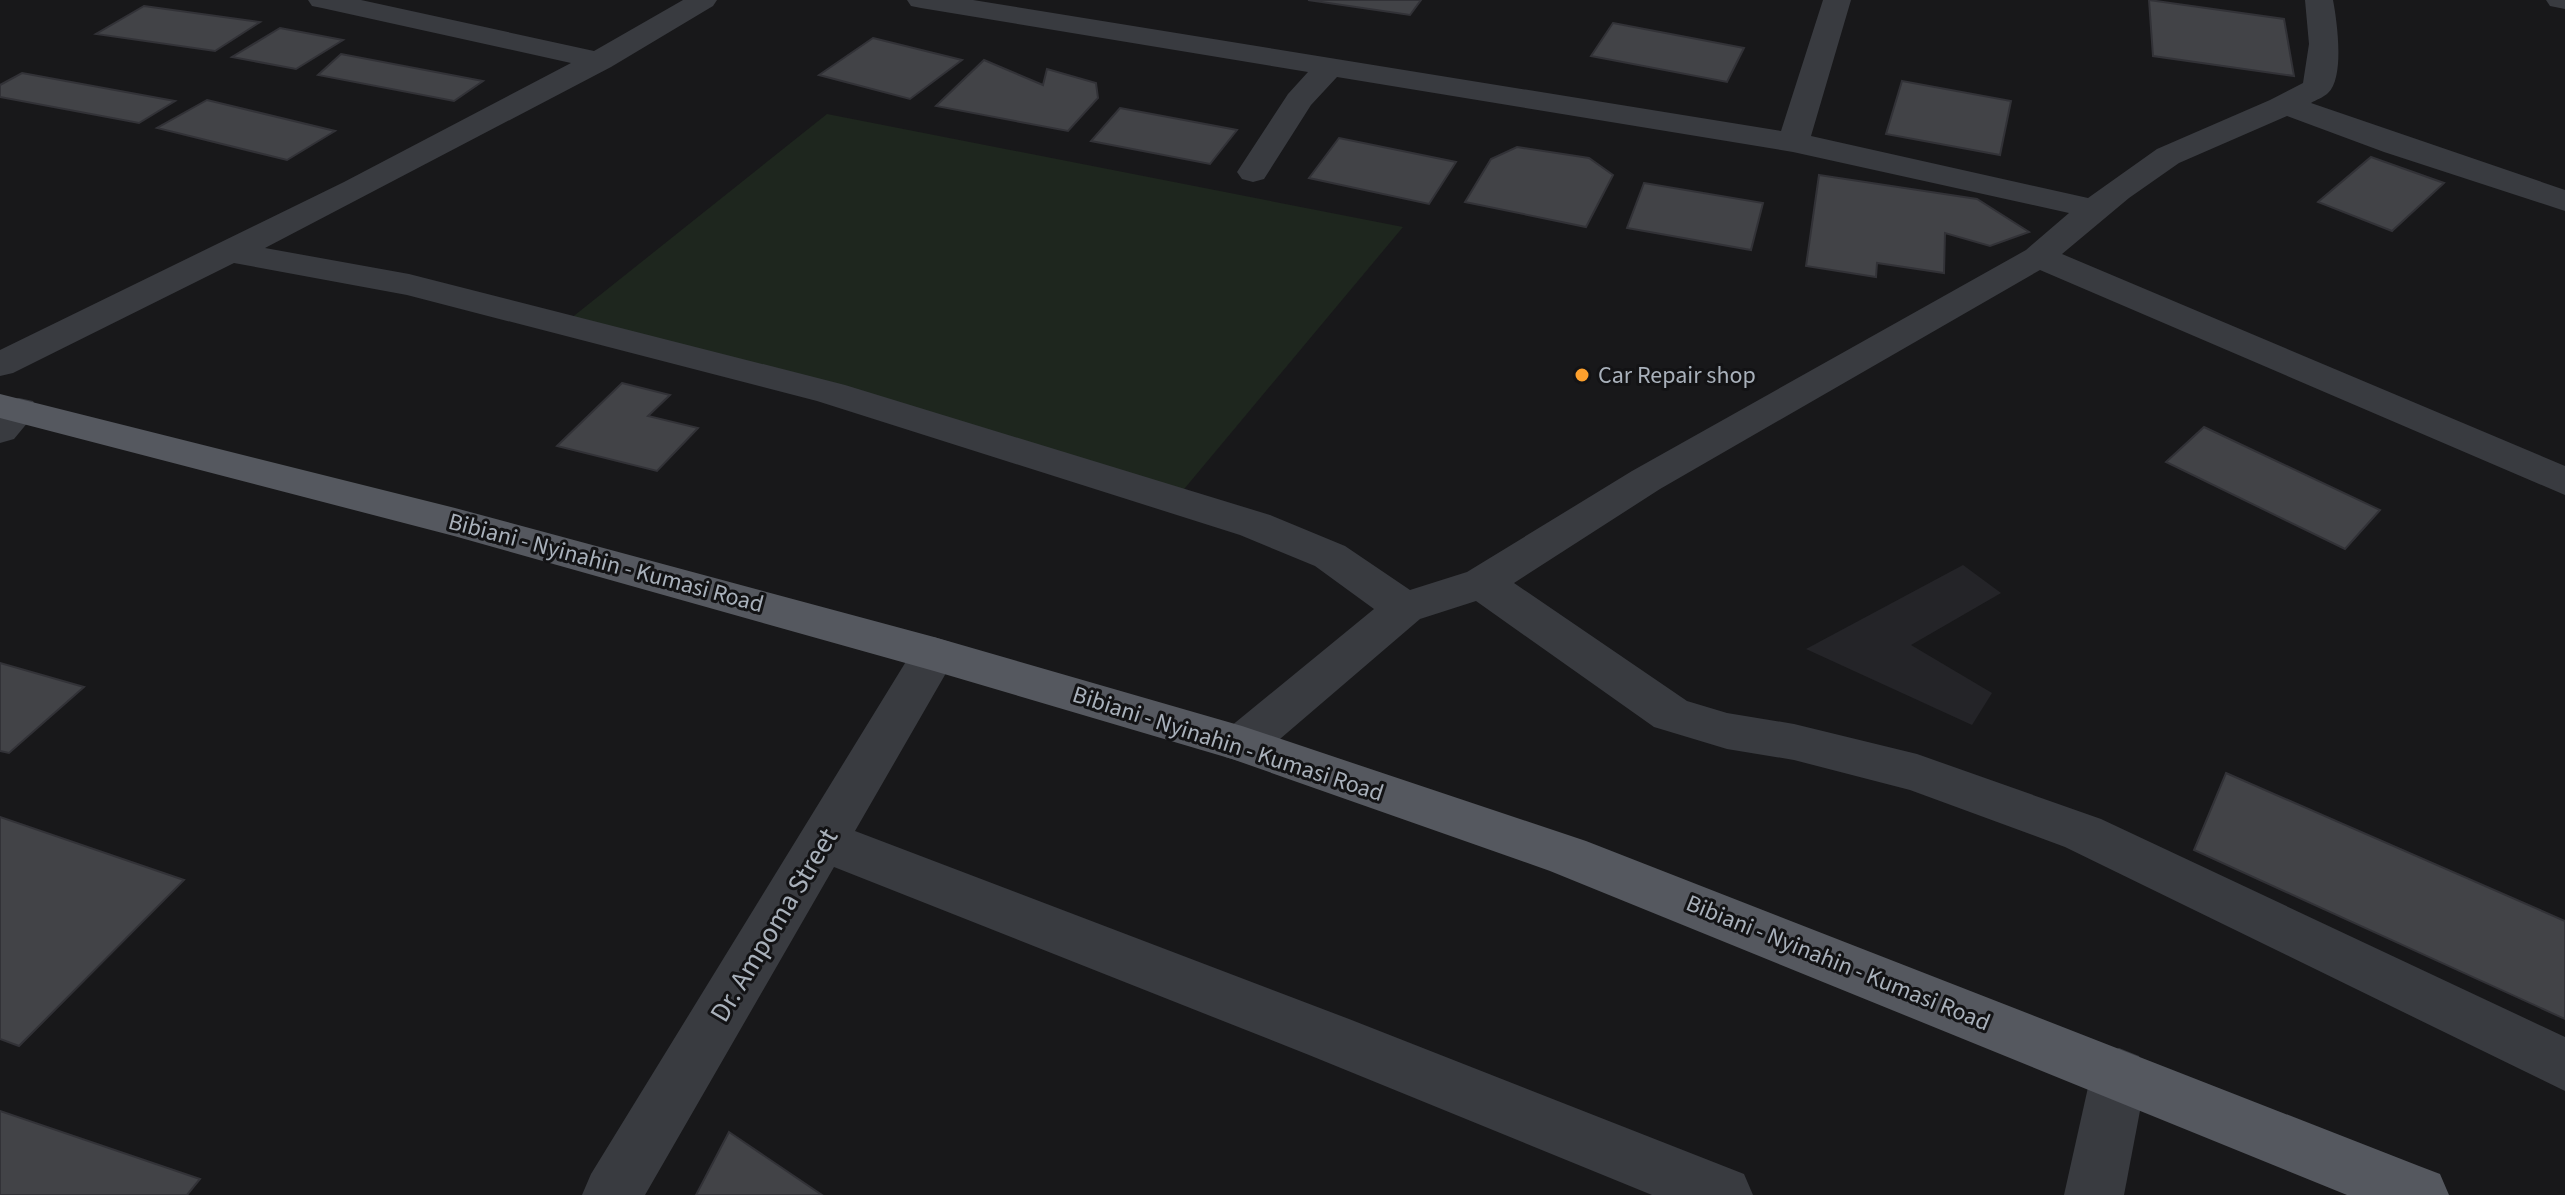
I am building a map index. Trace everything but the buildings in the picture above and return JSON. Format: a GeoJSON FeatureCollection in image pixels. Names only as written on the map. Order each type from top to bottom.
{"type":"FeatureCollection","features":[{"type":"Feature","properties":{"kind":"main road","name":"Bibiani - Nyinahin - Kumasi Road"},"geometry":{"type":"LineString","coordinates":[[6,416],[455,522],[934,654],[1242,744],[1568,856],[2419,1195]]}},
{"type":"Feature","properties":{"kind":"street"},"geometry":{"type":"LineString","coordinates":[[322,0],[601,61]]}},
{"type":"Feature","properties":{"kind":"street"},"geometry":{"type":"LineString","coordinates":[[0,365],[455,140],[601,61],[703,0]]}},
{"type":"Feature","properties":{"kind":"street"},"geometry":{"type":"LineString","coordinates":[[921,0],[1793,142],[2094,209]]}},
{"type":"Feature","properties":{"kind":"street"},"geometry":{"type":"LineString","coordinates":[[1793,142],[1837,0]]}},
{"type":"Feature","properties":{"kind":"street"},"geometry":{"type":"LineString","coordinates":[[1242,744],[1404,608],[1482,583],[1646,480],[2038,257],[2094,209],[2169,155],[2290,106],[2317,87],[2324,61],[2326,29],[2319,0]]}},
{"type":"Feature","properties":{"kind":"street"},"geometry":{"type":"LineString","coordinates":[[1253,172],[1299,100],[1329,67]]}},
{"type":"Feature","properties":{"kind":"street"},"geometry":{"type":"LineString","coordinates":[[2290,106],[2395,145],[2565,201]]}},
{"type":"Feature","properties":{"kind":"street"},"geometry":{"type":"LineString","coordinates":[[230,252],[409,285],[831,393],[1255,525],[1330,556],[1404,608]]}},
{"type":"Feature","properties":{"kind":"street"},"geometry":{"type":"LineString","coordinates":[[2038,257],[2565,482]]}},
{"type":"Feature","properties":{"kind":"street"},"geometry":{"type":"LineString","coordinates":[[1482,583],[1671,714],[1727,731],[1794,742],[1917,773],[2083,833],[2565,1065]]}},
{"type":"Feature","properties":{"kind":"street","name":"Dr. Ampoma Street"},"geometry":{"type":"LineString","coordinates":[[612,1195],[934,654]]}},
{"type":"Feature","properties":{"kind":"street"},"geometry":{"type":"LineString","coordinates":[[824,841],[1329,1037],[1723,1195]]}},
{"type":"Feature","properties":{"kind":"street"},"geometry":{"type":"LineString","coordinates":[[2094,1195],[2119,1074]]}},
{"type":"Feature","properties":{"kind":"shaded area"},"geometry":{"type":"Polygon","coordinates":[[[827,114],[1403,227],[1175,500],[565,323],[827,114]]]}},
{"type":"Feature","properties":{"kind":"shaded area"},"geometry":{"type":"Polygon","coordinates":[[[1963,565],[2001,593],[1911,645],[1992,693],[1972,725],[1806,649],[1963,565]]]}},
{"type":"Feature","properties":{"kind":"place","name":"Car Repair shop"},"geometry":{"type":"Point","coordinates":[1582,375]}}]}
